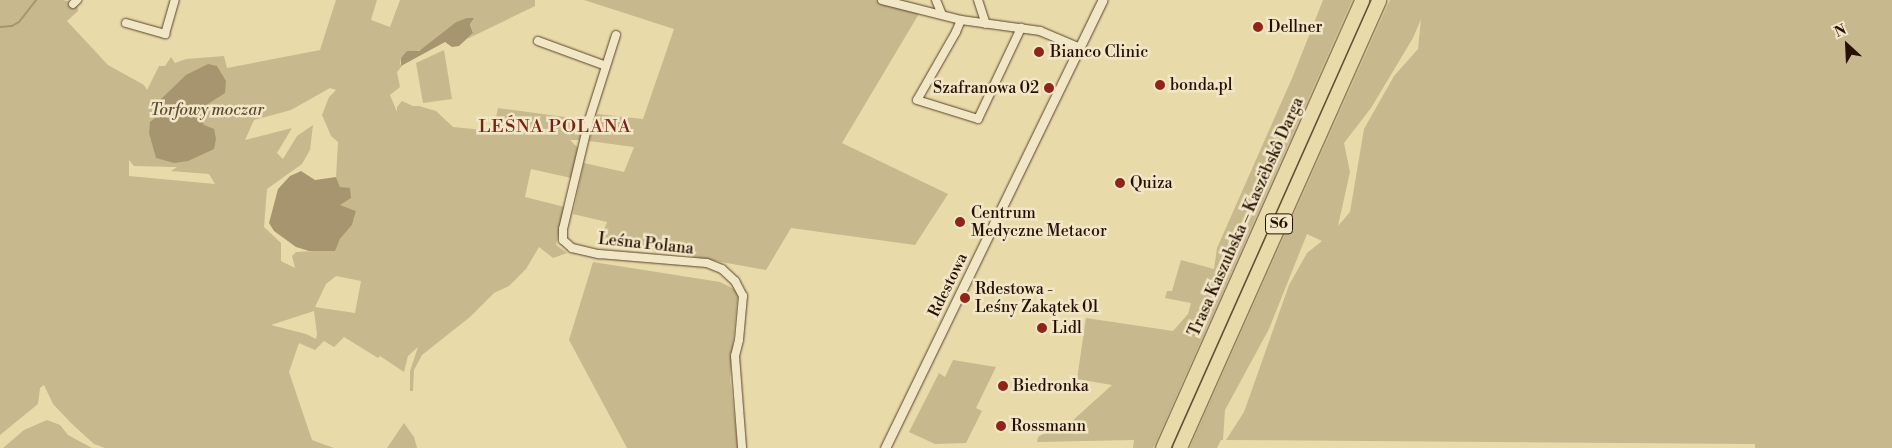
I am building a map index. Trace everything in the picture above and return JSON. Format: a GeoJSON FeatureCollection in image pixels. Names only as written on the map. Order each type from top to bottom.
{"type":"FeatureCollection","features":[{"type":"Feature","properties":{"kind":"highway","name":"Trasa Kaszubska – Kaszëbskô Darga"},"geometry":{"type":"LineString","coordinates":[[1163,448],[1362,0]]}},
{"type":"Feature","properties":{"kind":"highway","name":"Trasa Kaszubska – Kaszëbskô Darga"},"geometry":{"type":"LineString","coordinates":[[1180,448],[1379,0]]}},
{"type":"Feature","properties":{"kind":"street"},"geometry":{"type":"LineString","coordinates":[[126,23],[165,34],[176,0]]}},
{"type":"Feature","properties":{"kind":"street"},"geometry":{"type":"LineString","coordinates":[[882,0],[898,2],[960,20],[1040,31],[1080,48]]}},
{"type":"Feature","properties":{"kind":"street"},"geometry":{"type":"LineString","coordinates":[[936,0],[942,15]]}},
{"type":"Feature","properties":{"kind":"street"},"geometry":{"type":"LineString","coordinates":[[978,0],[986,24]]}},
{"type":"Feature","properties":{"kind":"street","name":"Rdestowa"},"geometry":{"type":"LineString","coordinates":[[885,448],[1103,0]]}},
{"type":"Feature","properties":{"kind":"street"},"geometry":{"type":"LineString","coordinates":[[960,20],[956,32],[917,100],[978,118],[1021,28]]}},
{"type":"Feature","properties":{"kind":"street","name":"Leśna Polana"},"geometry":{"type":"LineString","coordinates":[[616,35],[589,120],[563,229],[563,240],[572,248],[599,254],[707,264],[722,269],[735,281],[743,296],[739,340],[735,356],[742,448]]}},
{"type":"Feature","properties":{"kind":"street"},"geometry":{"type":"LineString","coordinates":[[538,41],[606,66]]}},
{"type":"Feature","properties":{"kind":"green space","name":"Torfowy moczar"},"geometry":{"type":"Polygon","coordinates":[[[0,0],[63,0],[77,4],[78,11],[67,21],[108,65],[144,85],[147,90],[159,66],[165,66],[171,57],[175,63],[186,59],[224,56],[227,68],[320,50],[336,0],[377,0],[371,20],[390,27],[400,0],[535,0],[535,6],[467,39],[473,33],[469,18],[456,22],[422,49],[401,58],[400,64],[402,66],[397,72],[400,87],[390,95],[397,112],[397,107],[402,101],[413,106],[436,111],[453,127],[493,131],[498,108],[579,119],[583,125],[579,140],[570,140],[578,148],[571,178],[531,169],[525,197],[565,207],[556,245],[567,253],[553,258],[539,247],[526,269],[509,286],[494,293],[470,317],[422,355],[414,370],[413,391],[410,391],[410,371],[418,347],[408,356],[404,372],[380,356],[378,358],[344,337],[334,347],[324,341],[315,350],[299,343],[289,372],[312,440],[334,448],[105,448],[94,444],[71,423],[53,404],[44,385],[40,388],[38,404],[0,435],[0,0]],[[330,88],[291,110],[254,120],[245,140],[292,128],[277,153],[283,159],[297,136],[313,125],[310,150],[302,164],[267,189],[264,227],[281,243],[281,261],[295,268],[292,256],[296,252],[335,250],[340,239],[352,225],[356,211],[339,205],[340,187],[336,177],[338,142],[331,136],[322,115],[329,97],[336,90],[330,88]],[[129,160],[129,176],[215,184],[209,174],[171,171],[177,167],[134,166],[129,160]],[[336,276],[326,284],[315,307],[355,313],[361,281],[336,276]],[[314,311],[271,325],[306,334],[316,339],[314,311]]]}},
{"type":"Feature","properties":{"kind":"green space"},"geometry":{"type":"Polygon","coordinates":[[[584,0],[876,0],[920,12],[842,143],[948,194],[915,245],[791,228],[766,270],[600,240],[607,222],[573,214],[584,163],[624,172],[634,147],[589,141],[597,114],[643,119],[674,29],[584,0]]]}},
{"type":"Feature","properties":{"kind":"green space"},"geometry":{"type":"Polygon","coordinates":[[[1323,0],[1352,0],[1153,448],[1133,448],[1134,440],[1037,442],[1038,437],[1051,429],[1061,431],[1112,385],[1077,379],[1086,318],[1173,331],[1188,314],[1191,303],[1165,298],[1167,291],[1172,291],[1181,260],[1214,269],[1217,248],[1293,76],[1323,0]]]}},
{"type":"Feature","properties":{"kind":"green space"},"geometry":{"type":"Polygon","coordinates":[[[1368,0],[1372,0],[1174,448],[1169,448],[1368,0]]]}},
{"type":"Feature","properties":{"kind":"green space"},"geometry":{"type":"Polygon","coordinates":[[[1390,0],[1892,0],[1892,448],[1755,448],[1755,444],[1226,440],[1244,412],[1289,285],[1307,253],[1322,241],[1307,234],[1269,329],[1225,410],[1223,440],[1221,440],[1217,448],[1190,448],[1390,0]],[[1421,19],[1413,38],[1371,108],[1344,143],[1350,172],[1338,226],[1350,212],[1364,129],[1394,76],[1418,49],[1421,19]]]}},
{"type":"Feature","properties":{"kind":"green space"},"geometry":{"type":"Polygon","coordinates":[[[444,50],[452,99],[423,103],[416,63],[444,50]]]}},
{"type":"Feature","properties":{"kind":"green space"},"geometry":{"type":"Polygon","coordinates":[[[593,262],[720,282],[738,291],[730,378],[738,448],[627,448],[569,340],[593,262]]]}},
{"type":"Feature","properties":{"kind":"green space"},"geometry":{"type":"Polygon","coordinates":[[[953,360],[996,367],[976,408],[982,411],[966,443],[935,444],[909,432],[939,373],[945,377],[953,360]]]}},
{"type":"Feature","properties":{"kind":"green space"},"geometry":{"type":"Polygon","coordinates":[[[47,420],[60,425],[68,435],[92,448],[3,448],[24,430],[47,420]]]}},
{"type":"Feature","properties":{"kind":"green space"},"geometry":{"type":"Polygon","coordinates":[[[404,423],[414,437],[417,448],[387,448],[404,423]]]}},
{"type":"Feature","properties":{"kind":"shaded area"},"geometry":{"type":"Polygon","coordinates":[[[467,18],[474,18],[470,24],[473,33],[459,46],[452,47],[445,42],[401,66],[401,58],[407,51],[419,51],[456,22],[467,18]]]}},
{"type":"Feature","properties":{"kind":"shaded area"},"geometry":{"type":"Polygon","coordinates":[[[208,64],[217,66],[226,81],[225,93],[208,104],[208,111],[202,112],[200,118],[204,125],[214,129],[216,139],[214,149],[188,161],[174,163],[156,158],[149,133],[150,122],[155,118],[161,99],[186,75],[208,64]]]}},
{"type":"Feature","properties":{"kind":"shaded area"},"geometry":{"type":"Polygon","coordinates":[[[301,171],[315,180],[336,177],[340,187],[350,188],[351,198],[340,205],[356,211],[352,225],[340,239],[335,251],[309,251],[296,247],[274,231],[269,223],[278,189],[290,176],[301,171]]]}},
{"type":"Feature","properties":{"kind":"waterway"},"geometry":{"type":"LineString","coordinates":[[0,27],[12,26],[19,22],[36,0]]}},
{"type":"Feature","properties":{"kind":"place","name":"Dellner"},"geometry":{"type":"Point","coordinates":[1258,27]}},
{"type":"Feature","properties":{"kind":"place","name":"Bianco Clinic"},"geometry":{"type":"Point","coordinates":[1039,52]}},
{"type":"Feature","properties":{"kind":"place","name":"bonda.pl"},"geometry":{"type":"Point","coordinates":[1160,85]}},
{"type":"Feature","properties":{"kind":"place","name":"Szafranowa 02"},"geometry":{"type":"Point","coordinates":[1049,88]}},
{"type":"Feature","properties":{"kind":"place","name":"Quiza"},"geometry":{"type":"Point","coordinates":[1120,183]}},
{"type":"Feature","properties":{"kind":"place","name":"Centrum Medyczne Metacor"},"geometry":{"type":"Point","coordinates":[960,222]}},
{"type":"Feature","properties":{"kind":"place","name":"Rdestowa - Leśny Zakątek 01"},"geometry":{"type":"Point","coordinates":[965,298]}},
{"type":"Feature","properties":{"kind":"place","name":"Lidl"},"geometry":{"type":"Point","coordinates":[1042,328]}},
{"type":"Feature","properties":{"kind":"place","name":"Biedronka"},"geometry":{"type":"Point","coordinates":[1003,386]}},
{"type":"Feature","properties":{"kind":"place","name":"Rossmann"},"geometry":{"type":"Point","coordinates":[1001,426]}},
{"type":"Feature","properties":{"kind":"district","name":"LEŚNA POLANA"},"geometry":{"type":"Point","coordinates":[555,127]}}]}
